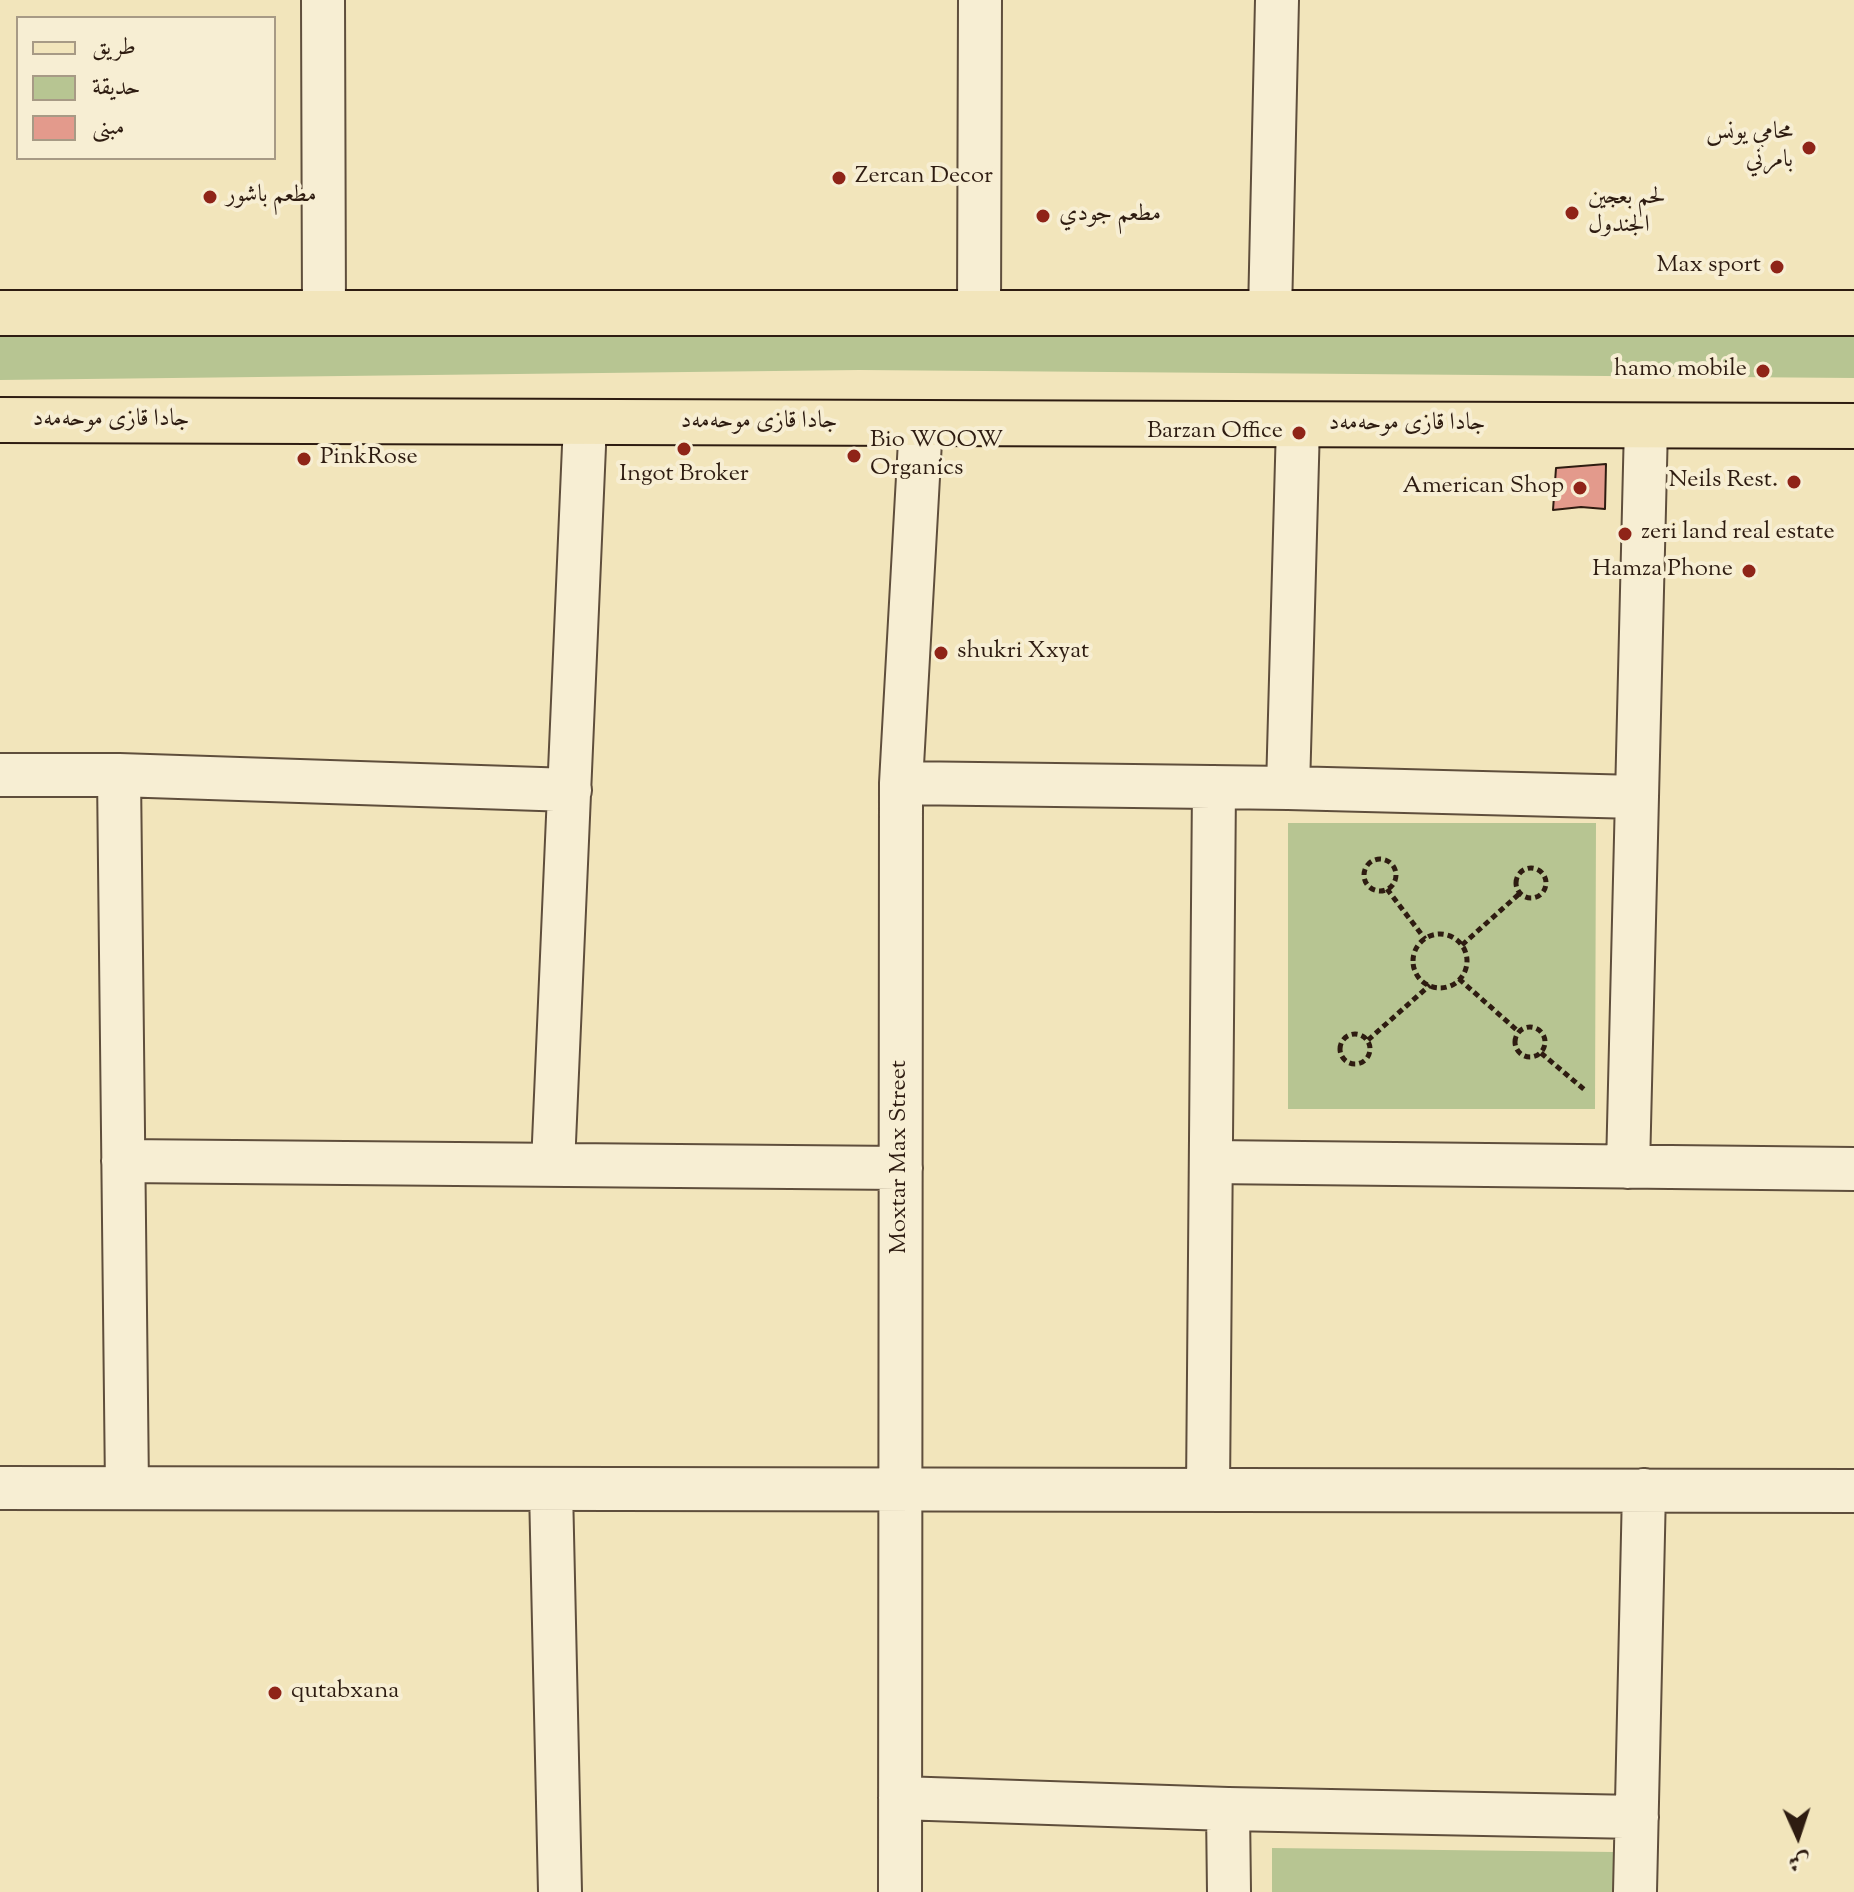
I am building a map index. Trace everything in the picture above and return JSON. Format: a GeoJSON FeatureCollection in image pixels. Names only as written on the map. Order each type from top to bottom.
{"type":"FeatureCollection","features":[{"type":"Feature","properties":{"kind":"main road"},"geometry":{"type":"LineString","coordinates":[[0,313],[1854,313]]}},
{"type":"Feature","properties":{"kind":"main road","name":"جادا قازی موحەمەد"},"geometry":{"type":"LineString","coordinates":[[0,420],[1854,426]]}},
{"type":"Feature","properties":{"kind":"street"},"geometry":{"type":"LineString","coordinates":[[323,0],[324,313]]}},
{"type":"Feature","properties":{"kind":"street"},"geometry":{"type":"LineString","coordinates":[[979,313],[980,0]]}},
{"type":"Feature","properties":{"kind":"street"},"geometry":{"type":"LineString","coordinates":[[1270,313],[1277,0]]}},
{"type":"Feature","properties":{"kind":"street"},"geometry":{"type":"LineString","coordinates":[[553,1165],[585,423]]}},
{"type":"Feature","properties":{"kind":"street","name":"Moxtar Max Street"},"geometry":{"type":"LineString","coordinates":[[900,1892],[901,783],[921,423]]}},
{"type":"Feature","properties":{"kind":"street"},"geometry":{"type":"LineString","coordinates":[[1288,788],[1298,425]]}},
{"type":"Feature","properties":{"kind":"street"},"geometry":{"type":"LineString","coordinates":[[1628,1167],[1646,426]]}},
{"type":"Feature","properties":{"kind":"street"},"geometry":{"type":"LineString","coordinates":[[0,775],[119,775],[570,790]]}},
{"type":"Feature","properties":{"kind":"street"},"geometry":{"type":"LineString","coordinates":[[119,775],[127,1488]]}},
{"type":"Feature","properties":{"kind":"street"},"geometry":{"type":"LineString","coordinates":[[901,783],[1637,797]]}},
{"type":"Feature","properties":{"kind":"street"},"geometry":{"type":"LineString","coordinates":[[1208,1490],[1214,787]]}},
{"type":"Feature","properties":{"kind":"street"},"geometry":{"type":"LineString","coordinates":[[123,1161],[901,1168]]}},
{"type":"Feature","properties":{"kind":"street"},"geometry":{"type":"LineString","coordinates":[[1211,1162],[1854,1169]]}},
{"type":"Feature","properties":{"kind":"street"},"geometry":{"type":"LineString","coordinates":[[0,1488],[1854,1491]]}},
{"type":"Feature","properties":{"kind":"street"},"geometry":{"type":"LineString","coordinates":[[551,1489],[560,1892]]}},
{"type":"Feature","properties":{"kind":"street"},"geometry":{"type":"LineString","coordinates":[[1635,1892],[1644,1490]]}},
{"type":"Feature","properties":{"kind":"street"},"geometry":{"type":"LineString","coordinates":[[900,1798],[1228,1809],[1637,1817]]}},
{"type":"Feature","properties":{"kind":"street"},"geometry":{"type":"LineString","coordinates":[[1228,1809],[1229,1892]]}},
{"type":"Feature","properties":{"kind":"path"},"geometry":{"type":"LineString","coordinates":[[1381,860],[1393,867],[1394,882],[1387,889],[1377,891],[1368,886],[1365,870],[1372,862],[1381,860]]}},
{"type":"Feature","properties":{"kind":"path"},"geometry":{"type":"LineString","coordinates":[[1536,868],[1544,874],[1547,885],[1543,894],[1528,899],[1519,894],[1516,879],[1522,871],[1536,868]]}},
{"type":"Feature","properties":{"kind":"path"},"geometry":{"type":"LineString","coordinates":[[1387,889],[1425,939]]}},
{"type":"Feature","properties":{"kind":"path"},"geometry":{"type":"LineString","coordinates":[[1462,945],[1519,894]]}},
{"type":"Feature","properties":{"kind":"path"},"geometry":{"type":"LineString","coordinates":[[1440,934],[1456,939],[1462,945],[1467,958],[1464,973],[1453,985],[1430,985],[1423,981],[1414,967],[1415,951],[1425,939],[1440,934]]}},
{"type":"Feature","properties":{"kind":"path"},"geometry":{"type":"LineString","coordinates":[[1459,979],[1519,1032]]}},
{"type":"Feature","properties":{"kind":"path"},"geometry":{"type":"LineString","coordinates":[[1368,1040],[1430,985]]}},
{"type":"Feature","properties":{"kind":"path"},"geometry":{"type":"LineString","coordinates":[[1527,1027],[1537,1028],[1544,1035],[1544,1049],[1532,1058],[1521,1055],[1514,1041],[1519,1032],[1527,1027]]}},
{"type":"Feature","properties":{"kind":"path"},"geometry":{"type":"LineString","coordinates":[[1360,1034],[1368,1040],[1370,1055],[1363,1062],[1352,1064],[1343,1059],[1340,1050],[1346,1036],[1360,1034]]}},
{"type":"Feature","properties":{"kind":"green space"},"geometry":{"type":"Polygon","coordinates":[[[1475,329],[1854,337],[1854,378],[860,370],[0,380],[0,333],[1475,329]]]}},
{"type":"Feature","properties":{"kind":"green space"},"geometry":{"type":"Polygon","coordinates":[[[1288,823],[1596,823],[1595,1109],[1288,1109],[1288,823]]]}},
{"type":"Feature","properties":{"kind":"green space"},"geometry":{"type":"Polygon","coordinates":[[[1272,1848],[1614,1852],[1614,1892],[1272,1892],[1272,1848]]]}},
{"type":"Feature","properties":{"kind":"building","name":"American Shop"},"geometry":{"type":"Polygon","coordinates":[[[1606,464],[1605,509],[1581,507],[1553,510],[1556,468],[1606,464]]]}},
{"type":"Feature","properties":{"kind":"place","name":"محامي يونس بامرني"},"geometry":{"type":"Point","coordinates":[1809,148]}},
{"type":"Feature","properties":{"kind":"place","name":"Zercan Decor"},"geometry":{"type":"Point","coordinates":[839,178]}},
{"type":"Feature","properties":{"kind":"place","name":"مطعم باشور"},"geometry":{"type":"Point","coordinates":[210,197]}},
{"type":"Feature","properties":{"kind":"place","name":"لحم بعجين الجندول"},"geometry":{"type":"Point","coordinates":[1572,213]}},
{"type":"Feature","properties":{"kind":"place","name":"مطعم جودي"},"geometry":{"type":"Point","coordinates":[1043,216]}},
{"type":"Feature","properties":{"kind":"place","name":"Max sport"},"geometry":{"type":"Point","coordinates":[1777,267]}},
{"type":"Feature","properties":{"kind":"place","name":"hamo mobile"},"geometry":{"type":"Point","coordinates":[1763,371]}},
{"type":"Feature","properties":{"kind":"place","name":"Barzan Office"},"geometry":{"type":"Point","coordinates":[1299,433]}},
{"type":"Feature","properties":{"kind":"place","name":"Ingot Broker"},"geometry":{"type":"Point","coordinates":[684,449]}},
{"type":"Feature","properties":{"kind":"place","name":"Bio WOOW Organics"},"geometry":{"type":"Point","coordinates":[854,456]}},
{"type":"Feature","properties":{"kind":"place","name":"PinkRose"},"geometry":{"type":"Point","coordinates":[304,459]}},
{"type":"Feature","properties":{"kind":"place","name":"Neils Rest."},"geometry":{"type":"Point","coordinates":[1794,482]}},
{"type":"Feature","properties":{"kind":"place","name":"American Shop"},"geometry":{"type":"Point","coordinates":[1580,488]}},
{"type":"Feature","properties":{"kind":"place","name":"zeri land real estate"},"geometry":{"type":"Point","coordinates":[1625,534]}},
{"type":"Feature","properties":{"kind":"place","name":"Hamza Phone"},"geometry":{"type":"Point","coordinates":[1749,571]}},
{"type":"Feature","properties":{"kind":"place","name":"shukri Xxyat"},"geometry":{"type":"Point","coordinates":[941,653]}},
{"type":"Feature","properties":{"kind":"place","name":"qutabxana"},"geometry":{"type":"Point","coordinates":[275,1693]}}]}
